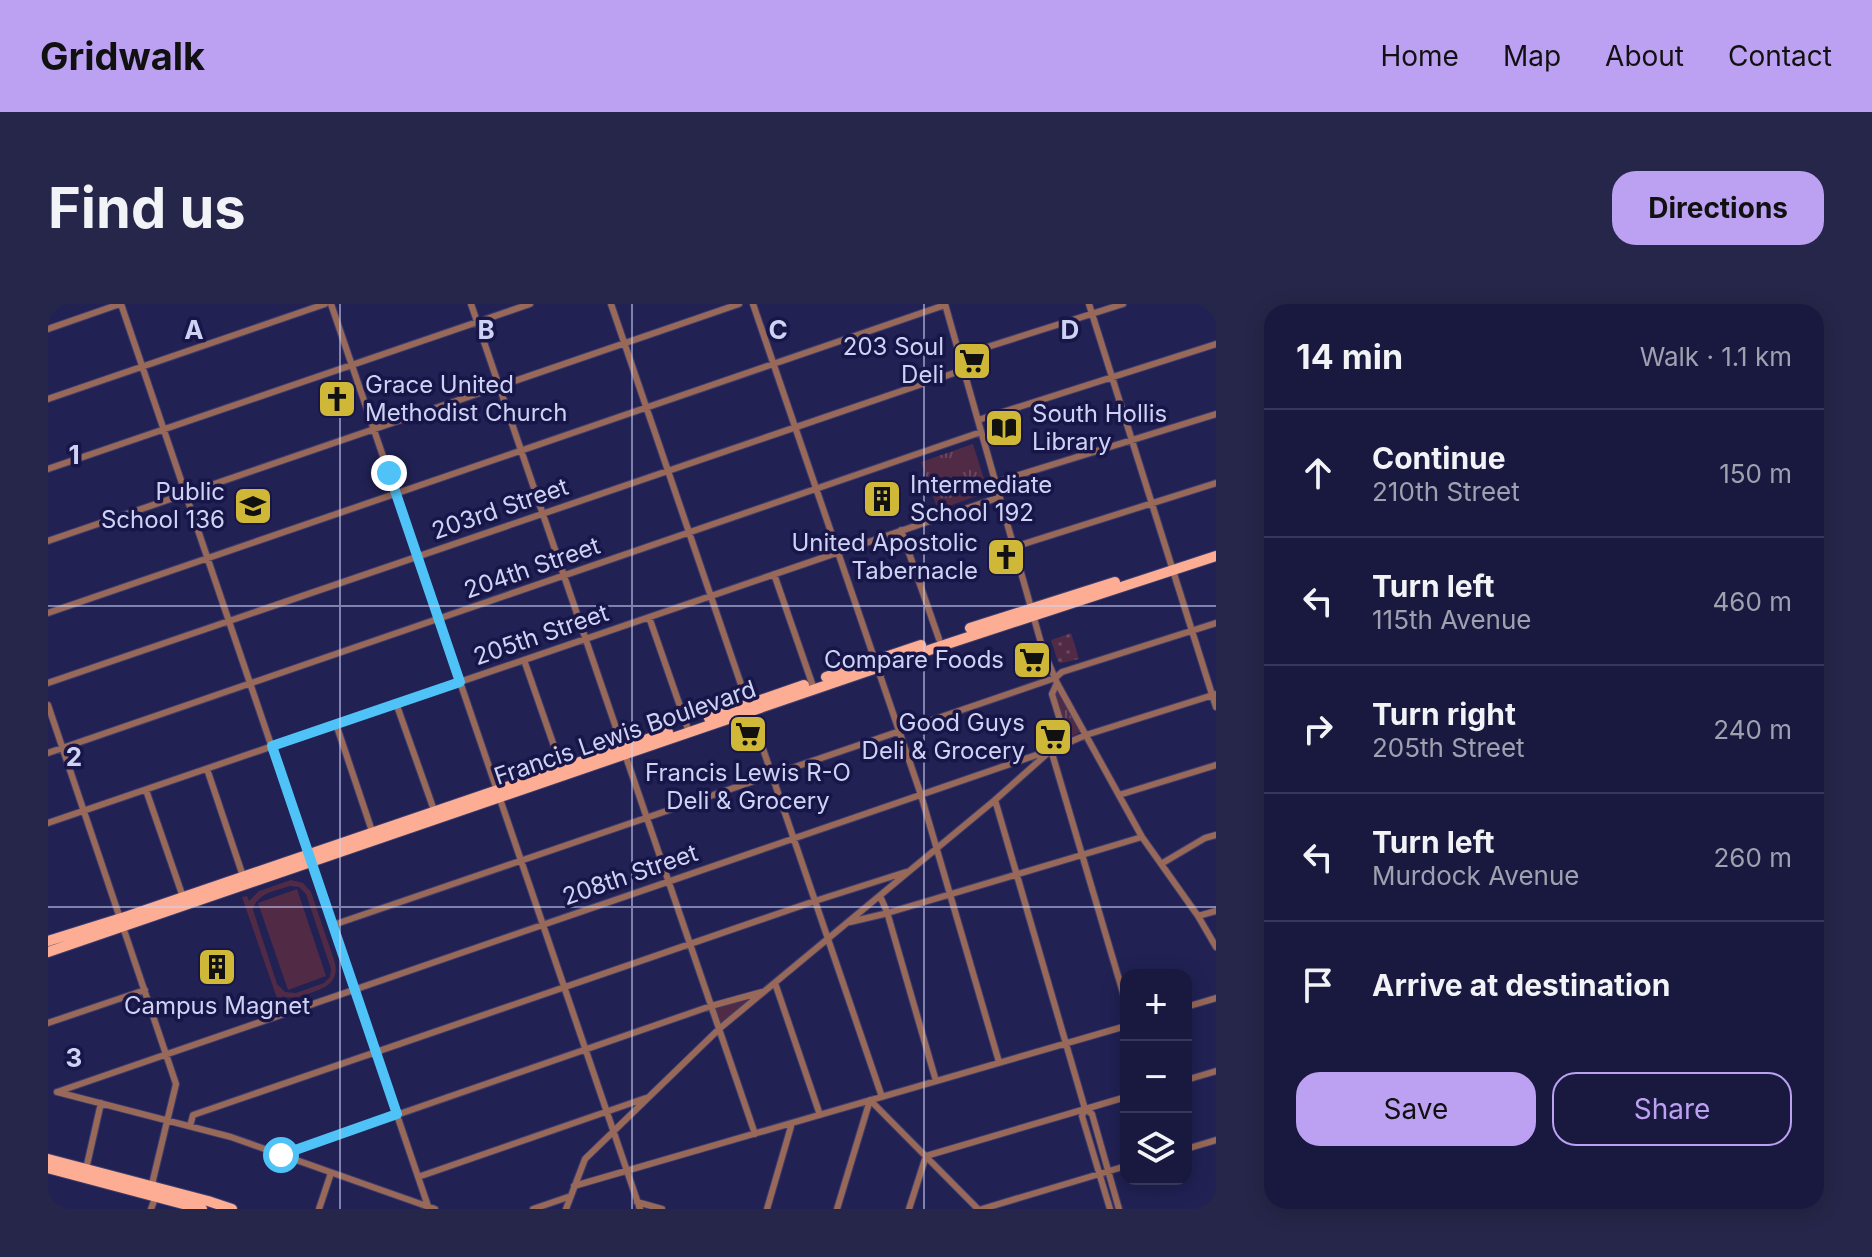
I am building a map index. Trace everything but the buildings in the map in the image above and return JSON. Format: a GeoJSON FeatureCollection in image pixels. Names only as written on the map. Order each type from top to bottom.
{"type":"FeatureCollection","features":[{"type":"Feature","properties":{"kind":"main road","name":"Francis Lewis Boulevard"},"geometry":{"type":"LineString","coordinates":[[48,952],[184,900],[1216,550]]}},
{"type":"Feature","properties":{"kind":"main road","name":"Francis Lewis Boulevard"},"geometry":{"type":"LineString","coordinates":[[1172,567],[1216,556]]}},
{"type":"Feature","properties":{"kind":"main road","name":"Francis Lewis Boulevard"},"geometry":{"type":"LineString","coordinates":[[876,664],[939,639],[1031,612]]}},
{"type":"Feature","properties":{"kind":"main road","name":"Francis Lewis Boulevard"},"geometry":{"type":"LineString","coordinates":[[50,939],[122,922]]}},
{"type":"Feature","properties":{"kind":"main road"},"geometry":{"type":"LineString","coordinates":[[48,1159],[202,1209]]}},
{"type":"Feature","properties":{"kind":"main road"},"geometry":{"type":"LineString","coordinates":[[48,1168],[232,1209]]}},
{"type":"Feature","properties":{"kind":"street"},"geometry":{"type":"LineString","coordinates":[[48,329],[120,304],[431,1208]]}},
{"type":"Feature","properties":{"kind":"street"},"geometry":{"type":"LineString","coordinates":[[48,399],[328,304],[352,365],[639,1205],[662,1209]]}},
{"type":"Feature","properties":{"kind":"street"},"geometry":{"type":"LineString","coordinates":[[471,304],[755,1134]]}},
{"type":"Feature","properties":{"kind":"street"},"geometry":{"type":"LineString","coordinates":[[48,469],[530,304]]}},
{"type":"Feature","properties":{"kind":"street"},"geometry":{"type":"LineString","coordinates":[[611,304],[882,1097]]}},
{"type":"Feature","properties":{"kind":"street"},"geometry":{"type":"LineString","coordinates":[[48,541],[739,304]]}},
{"type":"Feature","properties":{"kind":"street"},"geometry":{"type":"LineString","coordinates":[[753,304],[938,847],[999,1062]]}},
{"type":"Feature","properties":{"kind":"street"},"geometry":{"type":"LineString","coordinates":[[1089,304],[1216,707]]}},
{"type":"Feature","properties":{"kind":"street"},"geometry":{"type":"LineString","coordinates":[[959,356],[1123,304]]}},
{"type":"Feature","properties":{"kind":"street"},"geometry":{"type":"LineString","coordinates":[[48,613],[945,305],[1043,650],[1056,680],[1142,837],[1216,947]]}},
{"type":"Feature","properties":{"kind":"street"},"geometry":{"type":"LineString","coordinates":[[978,420],[1216,344]]}},
{"type":"Feature","properties":{"kind":"street","name":"203rd Street"},"geometry":{"type":"LineString","coordinates":[[48,683],[963,370]]}},
{"type":"Feature","properties":{"kind":"street"},"geometry":{"type":"LineString","coordinates":[[997,486],[1003,480],[1216,414]]}},
{"type":"Feature","properties":{"kind":"street","name":"204th Street"},"geometry":{"type":"LineString","coordinates":[[48,753],[981,432]]}},
{"type":"Feature","properties":{"kind":"street"},"geometry":{"type":"LineString","coordinates":[[1014,547],[1216,483]]}},
{"type":"Feature","properties":{"kind":"street","name":"205th Street"},"geometry":{"type":"LineString","coordinates":[[48,823],[1000,497]]}},
{"type":"Feature","properties":{"kind":"street"},"geometry":{"type":"LineString","coordinates":[[901,530],[939,639]]}},
{"type":"Feature","properties":{"kind":"street"},"geometry":{"type":"LineString","coordinates":[[774,574],[813,686]]}},
{"type":"Feature","properties":{"kind":"street"},"geometry":{"type":"LineString","coordinates":[[649,617],[688,728]]}},
{"type":"Feature","properties":{"kind":"street"},"geometry":{"type":"LineString","coordinates":[[1067,743],[1052,694],[1062,672],[1216,623]]}},
{"type":"Feature","properties":{"kind":"street"},"geometry":{"type":"LineString","coordinates":[[524,660],[563,772]]}},
{"type":"Feature","properties":{"kind":"street"},"geometry":{"type":"LineString","coordinates":[[333,925],[1056,680]]}},
{"type":"Feature","properties":{"kind":"street","name":"208th Street"},"geometry":{"type":"LineString","coordinates":[[101,1103],[57,1092],[1051,750],[1086,735],[1214,694]]}},
{"type":"Feature","properties":{"kind":"street"},"geometry":{"type":"LineString","coordinates":[[396,703],[435,815]]}},
{"type":"Feature","properties":{"kind":"street"},"geometry":{"type":"LineString","coordinates":[[48,705],[176,1084],[153,1180],[151,1209]]}},
{"type":"Feature","properties":{"kind":"street"},"geometry":{"type":"LineString","coordinates":[[336,724],[374,835]]}},
{"type":"Feature","properties":{"kind":"street"},"geometry":{"type":"LineString","coordinates":[[566,1209],[585,1159],[719,1029],[1051,750],[1120,982]]}},
{"type":"Feature","properties":{"kind":"street"},"geometry":{"type":"LineString","coordinates":[[1119,795],[1216,765]]}},
{"type":"Feature","properties":{"kind":"street"},"geometry":{"type":"LineString","coordinates":[[207,769],[244,880]]}},
{"type":"Feature","properties":{"kind":"street"},"geometry":{"type":"LineString","coordinates":[[146,790],[184,900]]}},
{"type":"Feature","properties":{"kind":"street"},"geometry":{"type":"LineString","coordinates":[[995,800],[1085,1109],[1092,1114],[1119,1209]]}},
{"type":"Feature","properties":{"kind":"street"},"geometry":{"type":"LineString","coordinates":[[1161,864],[1205,838],[1216,835]]}},
{"type":"Feature","properties":{"kind":"street"},"geometry":{"type":"LineString","coordinates":[[847,922],[1142,837]]}},
{"type":"Feature","properties":{"kind":"street"},"geometry":{"type":"LineString","coordinates":[[190,1126],[193,1115],[906,872]]}},
{"type":"Feature","properties":{"kind":"street"},"geometry":{"type":"LineString","coordinates":[[880,896],[936,1081]]}},
{"type":"Feature","properties":{"kind":"street"},"geometry":{"type":"LineString","coordinates":[[1198,916],[1216,911]]}},
{"type":"Feature","properties":{"kind":"street"},"geometry":{"type":"LineString","coordinates":[[1205,928],[1216,924]]}},
{"type":"Feature","properties":{"kind":"street"},"geometry":{"type":"LineString","coordinates":[[775,983],[820,1115]]}},
{"type":"Feature","properties":{"kind":"street"},"geometry":{"type":"LineString","coordinates":[[48,1023],[145,990]]}},
{"type":"Feature","properties":{"kind":"street"},"geometry":{"type":"LineString","coordinates":[[281,1155],[711,1006],[765,991]]}},
{"type":"Feature","properties":{"kind":"street"},"geometry":{"type":"LineString","coordinates":[[1192,1005],[1216,998]]}},
{"type":"Feature","properties":{"kind":"street"},"geometry":{"type":"LineString","coordinates":[[574,1186],[1120,1028]]}},
{"type":"Feature","properties":{"kind":"street"},"geometry":{"type":"LineString","coordinates":[[1192,1078],[1216,1071]]}},
{"type":"Feature","properties":{"kind":"street"},"geometry":{"type":"LineString","coordinates":[[418,1177],[649,1097]]}},
{"type":"Feature","properties":{"kind":"street"},"geometry":{"type":"LineString","coordinates":[[926,1156],[1120,1099]]}},
{"type":"Feature","properties":{"kind":"street"},"geometry":{"type":"LineString","coordinates":[[870,1100],[980,1209],[1120,1168]]}},
{"type":"Feature","properties":{"kind":"street"},"geometry":{"type":"LineString","coordinates":[[837,1209],[870,1100]]}},
{"type":"Feature","properties":{"kind":"street"},"geometry":{"type":"LineString","coordinates":[[86,1169],[101,1103],[231,1137],[431,1208]]}},
{"type":"Feature","properties":{"kind":"street"},"geometry":{"type":"LineString","coordinates":[[1085,1109],[1082,1116],[1110,1209]]}},
{"type":"Feature","properties":{"kind":"street"},"geometry":{"type":"LineString","coordinates":[[767,1209],[792,1123]]}},
{"type":"Feature","properties":{"kind":"street"},"geometry":{"type":"LineString","coordinates":[[1192,1147],[1216,1140]]}},
{"type":"Feature","properties":{"kind":"street"},"geometry":{"type":"LineString","coordinates":[[909,1209],[926,1156]]}},
{"type":"Feature","properties":{"kind":"street"},"geometry":{"type":"LineString","coordinates":[[319,1209],[331,1173]]}},
{"type":"Feature","properties":{"kind":"street"},"geometry":{"type":"LineString","coordinates":[[533,1209],[571,1196]]}},
{"type":"Feature","properties":{"kind":"green space"},"geometry":{"type":"Polygon","coordinates":[[[973,444],[988,492],[938,510],[921,462],[973,444]]]}},
{"type":"Feature","properties":{"kind":"green space"},"geometry":{"type":"Polygon","coordinates":[[[1071,633],[1079,659],[1058,662],[1051,640],[1071,633]]]}},
{"type":"Feature","properties":{"kind":"green space"},"geometry":{"type":"Polygon","coordinates":[[[1056,688],[1082,731],[1068,738],[1055,694],[1056,688]]]}},
{"type":"Feature","properties":{"kind":"green space"},"geometry":{"type":"Polygon","coordinates":[[[291,880],[303,883],[311,892],[335,963],[335,975],[329,984],[302,996],[282,996],[284,1003],[279,1004],[242,897],[247,896],[249,901],[259,891],[291,880]],[[290,886],[267,894],[258,900],[253,910],[277,984],[285,992],[296,993],[324,983],[330,977],[331,969],[306,894],[299,887],[290,886]]]}},
{"type":"Feature","properties":{"kind":"green space"},"geometry":{"type":"Polygon","coordinates":[[[297,889],[326,976],[288,990],[258,903],[297,889]]]}},
{"type":"Feature","properties":{"kind":"green space"},"geometry":{"type":"Polygon","coordinates":[[[754,996],[719,1027],[712,1008],[754,996]]]}},
{"type":"Feature","properties":{"kind":"place","name":"203 Soul Deli"},"geometry":{"type":"Point","coordinates":[972,361]}},
{"type":"Feature","properties":{"kind":"place","name":"Grace United Methodist Church"},"geometry":{"type":"Point","coordinates":[337,399]}},
{"type":"Feature","properties":{"kind":"place","name":"South Hollis Library"},"geometry":{"type":"Point","coordinates":[1004,428]}},
{"type":"Feature","properties":{"kind":"place","name":"Intermediate School 192"},"geometry":{"type":"Point","coordinates":[882,499]}},
{"type":"Feature","properties":{"kind":"place","name":"Public School 136"},"geometry":{"type":"Point","coordinates":[253,506]}},
{"type":"Feature","properties":{"kind":"place","name":"United Apostolic Tabernacle"},"geometry":{"type":"Point","coordinates":[1006,557]}},
{"type":"Feature","properties":{"kind":"place","name":"Compare Foods"},"geometry":{"type":"Point","coordinates":[1032,660]}},
{"type":"Feature","properties":{"kind":"place","name":"Francis Lewis R-O Deli & Grocery"},"geometry":{"type":"Point","coordinates":[748,734]}},
{"type":"Feature","properties":{"kind":"place","name":"Good Guys Deli & Grocery"},"geometry":{"type":"Point","coordinates":[1053,737]}},
{"type":"Feature","properties":{"kind":"place","name":"Campus Magnet"},"geometry":{"type":"Point","coordinates":[217,967]}},
{"type":"Feature","properties":{"kind":"route"},"geometry":{"type":"LineString","coordinates":[[281,1155],[397,1114],[272,746],[460,682],[389,473]]}}]}
